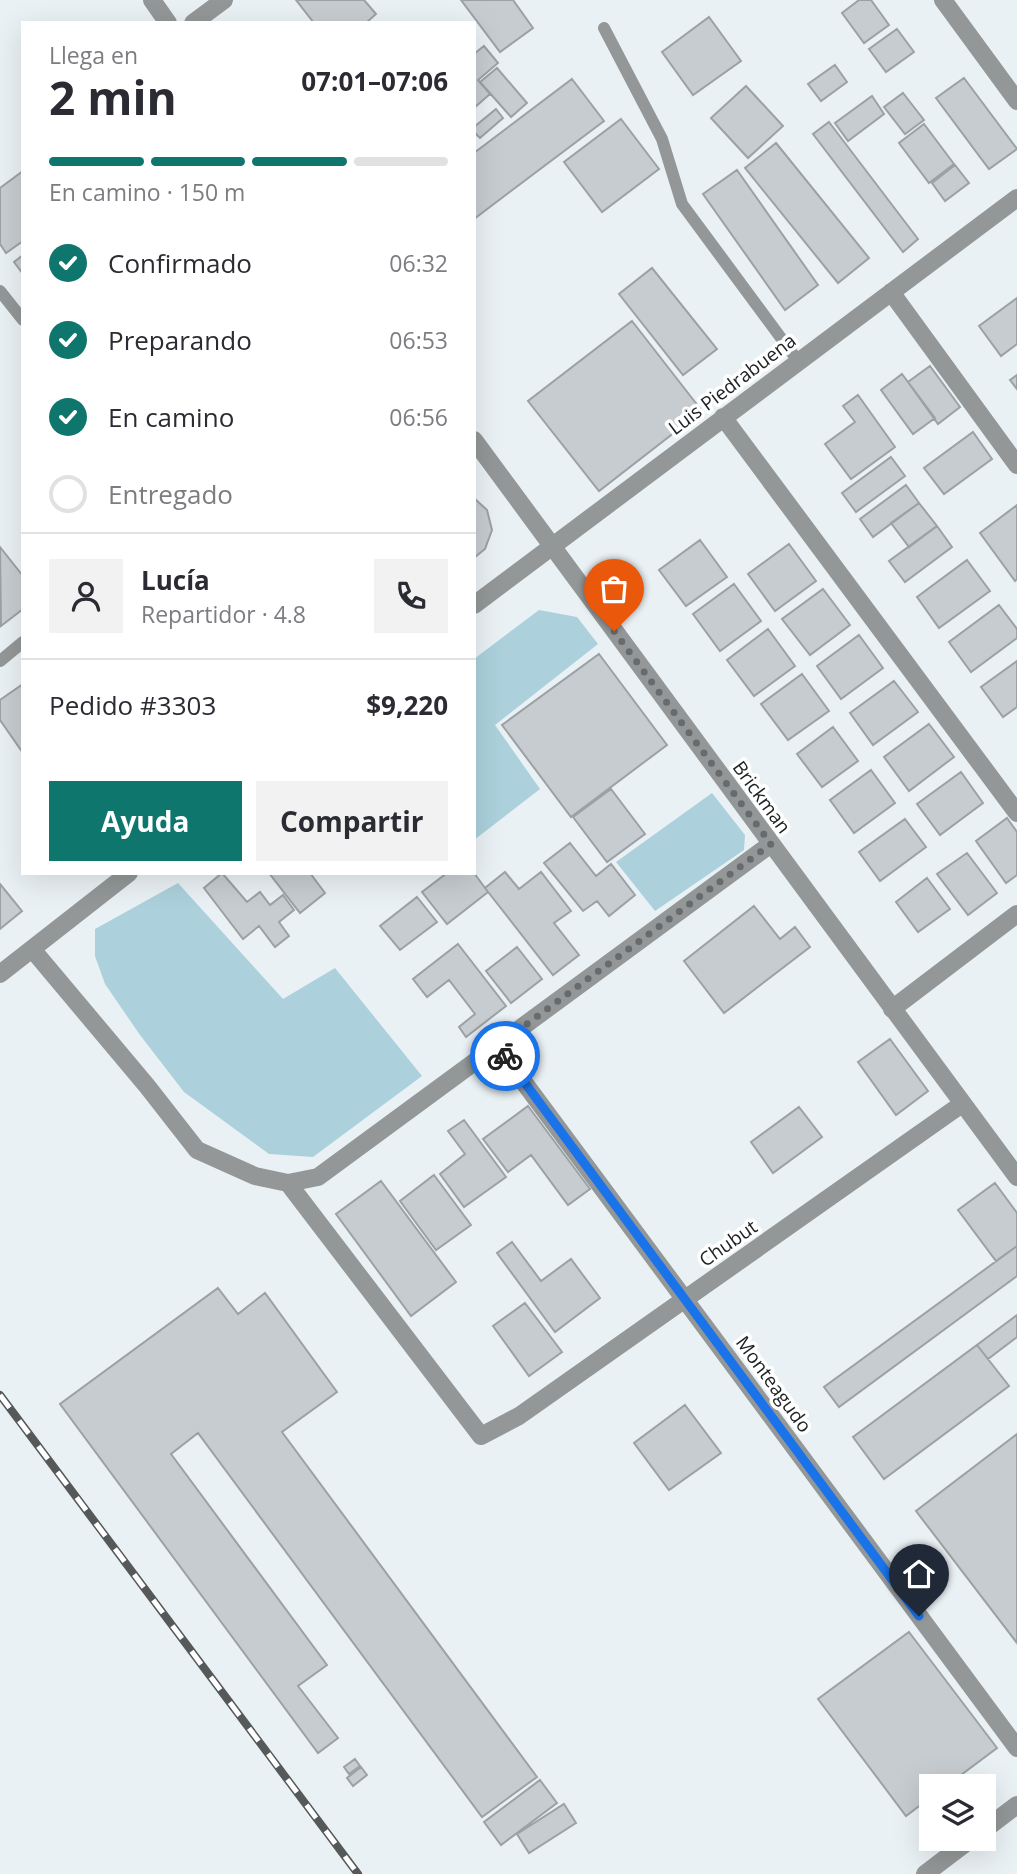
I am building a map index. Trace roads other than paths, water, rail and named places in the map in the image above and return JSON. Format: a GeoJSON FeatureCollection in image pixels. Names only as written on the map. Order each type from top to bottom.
{"type":"FeatureCollection","features":[{"type":"Feature","properties":{"kind":"street"},"geometry":{"type":"LineString","coordinates":[[152,0],[168,21]]}},
{"type":"Feature","properties":{"kind":"street"},"geometry":{"type":"LineString","coordinates":[[196,21],[224,0]]}},
{"type":"Feature","properties":{"kind":"street"},"geometry":{"type":"LineString","coordinates":[[943,0],[1017,101]]}},
{"type":"Feature","properties":{"kind":"street","name":"Luis Piedrabuena"},"geometry":{"type":"LineString","coordinates":[[476,604],[1017,198]]}},
{"type":"Feature","properties":{"kind":"street"},"geometry":{"type":"LineString","coordinates":[[891,292],[1017,465]]}},
{"type":"Feature","properties":{"kind":"street"},"geometry":{"type":"LineString","coordinates":[[723,417],[1017,813]]}},
{"type":"Feature","properties":{"kind":"street","name":"Brickman"},"geometry":{"type":"LineString","coordinates":[[476,443],[1017,1178]]}},
{"type":"Feature","properties":{"kind":"street"},"geometry":{"type":"LineString","coordinates":[[32,949],[197,1150],[255,1176],[288,1183],[318,1177],[771,844]]}},
{"type":"Feature","properties":{"kind":"street"},"geometry":{"type":"LineString","coordinates":[[0,974],[127,875]]}},
{"type":"Feature","properties":{"kind":"street"},"geometry":{"type":"LineString","coordinates":[[892,1009],[1017,914]]}},
{"type":"Feature","properties":{"kind":"street","name":"Monteagudo"},"geometry":{"type":"LineString","coordinates":[[497,1046],[1017,1748]]}},
{"type":"Feature","properties":{"kind":"street","name":"Chubut"},"geometry":{"type":"LineString","coordinates":[[288,1183],[481,1436],[519,1416],[962,1104]]}},
{"type":"Feature","properties":{"kind":"street"},"geometry":{"type":"LineString","coordinates":[[996,1821],[1017,1805]]}},
{"type":"Feature","properties":{"kind":"street"},"geometry":{"type":"LineString","coordinates":[[925,1874],[955,1851]]}},
{"type":"Feature","properties":{"kind":"lane"},"geometry":{"type":"LineString","coordinates":[[604,28],[662,139],[682,204],[798,361]]}},
{"type":"Feature","properties":{"kind":"lane"},"geometry":{"type":"LineString","coordinates":[[0,291],[21,317]]}},
{"type":"Feature","properties":{"kind":"lane"},"geometry":{"type":"LineString","coordinates":[[0,661],[21,644]]}},
{"type":"Feature","properties":{"kind":"railway"},"geometry":{"type":"LineString","coordinates":[[0,1395],[358,1874]]}}]}
